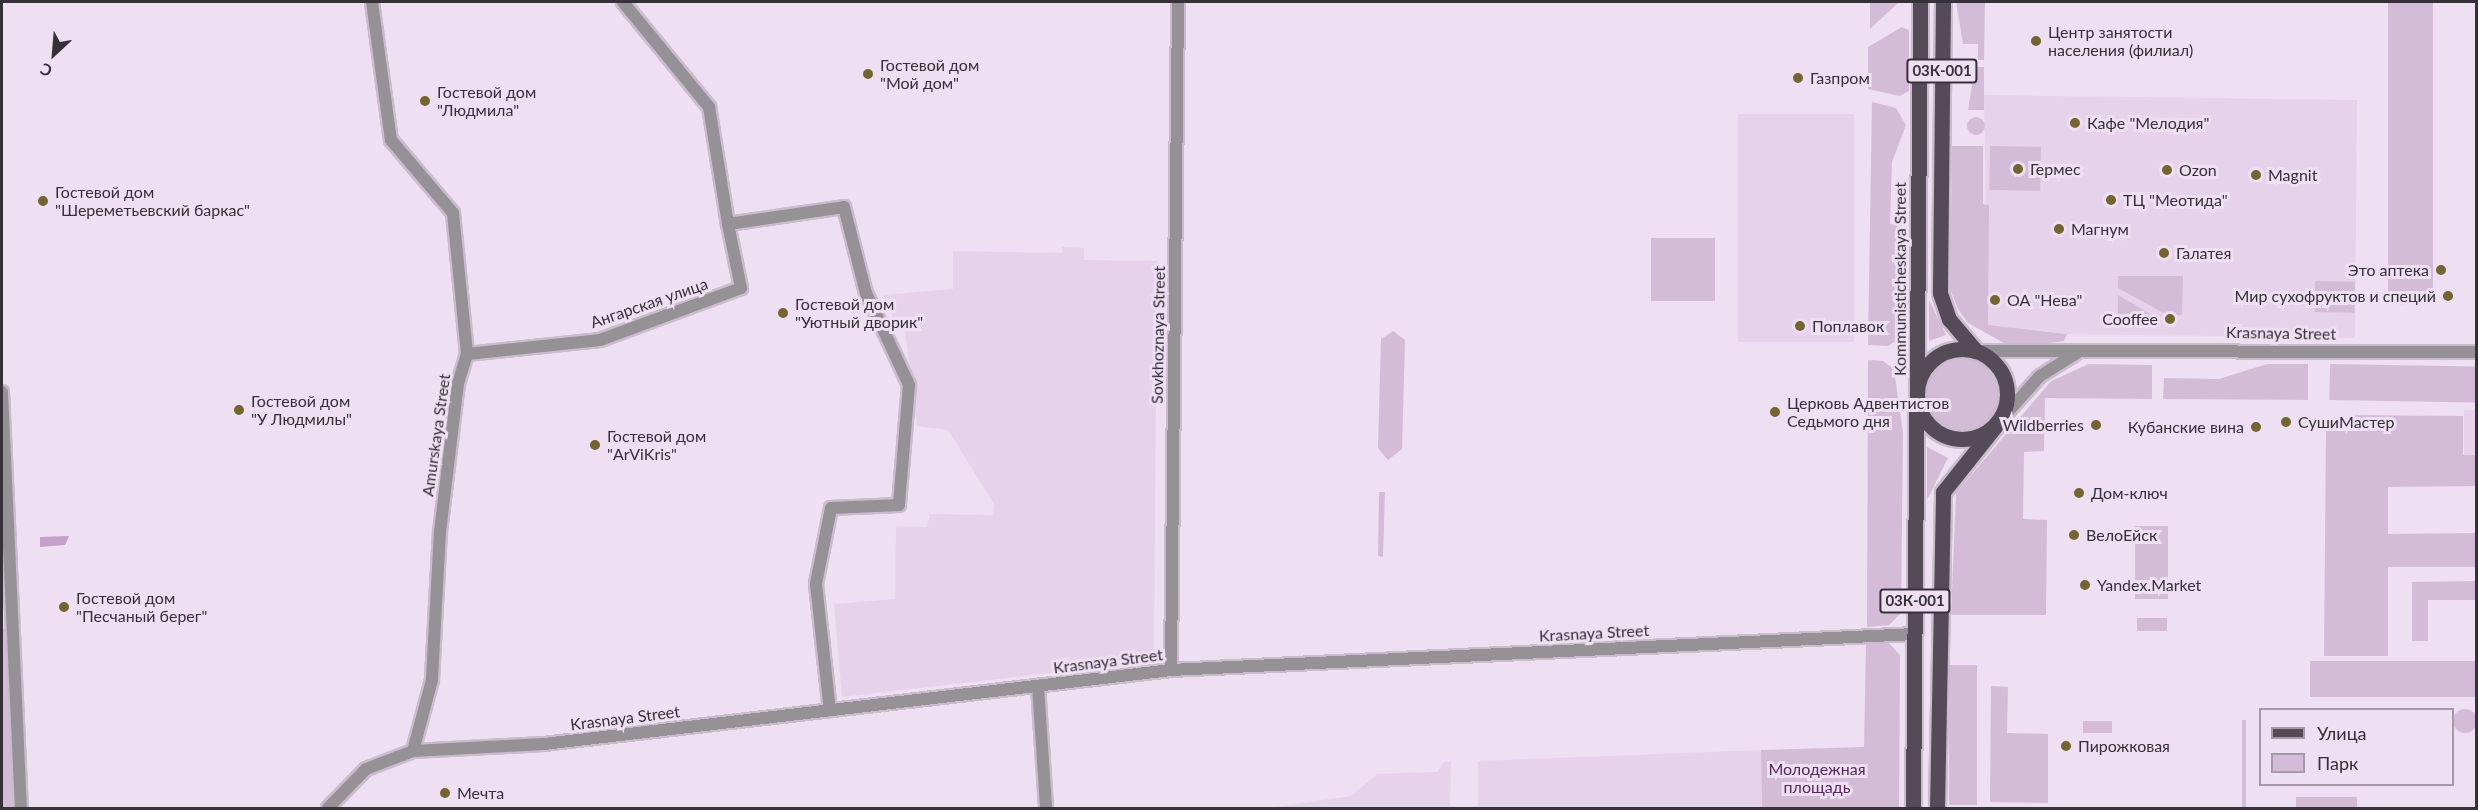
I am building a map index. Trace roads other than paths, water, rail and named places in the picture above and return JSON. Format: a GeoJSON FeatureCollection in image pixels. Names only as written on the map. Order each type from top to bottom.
{"type":"FeatureCollection","features":[{"type":"Feature","properties":{"kind":"main road","name":"Kommunisticheskaya Street"},"geometry":{"type":"LineString","coordinates":[[1913,808],[1920,2]]}},
{"type":"Feature","properties":{"kind":"main road","name":"03К-001"},"geometry":{"type":"LineString","coordinates":[[1937,808],[1943,492],[1997,424],[2006,408],[2006,382],[1992,359],[1976,351],[1949,319],[1940,293],[1943,2]]}},
{"type":"Feature","properties":{"kind":"main road","name":"03К-001"},"geometry":{"type":"LineString","coordinates":[[1976,351],[1939,355],[1925,368],[1917,394],[1927,422],[1942,434],[1971,438],[1997,424]]}},
{"type":"Feature","properties":{"kind":"street","name":"Amurskaya Street"},"geometry":{"type":"LineString","coordinates":[[372,2],[391,140],[453,213],[467,354],[458,383],[440,531],[432,680],[413,751]]}},
{"type":"Feature","properties":{"kind":"street"},"geometry":{"type":"LineString","coordinates":[[623,2],[709,107],[728,224],[844,207],[866,293],[909,385],[899,505],[831,508],[816,584],[830,710]]}},
{"type":"Feature","properties":{"kind":"street","name":"Sovkhoznaya Street"},"geometry":{"type":"LineString","coordinates":[[1171,670],[1178,2]]}},
{"type":"Feature","properties":{"kind":"street","name":"Ангарская улица"},"geometry":{"type":"LineString","coordinates":[[467,354],[600,340],[741,288],[728,224]]}},
{"type":"Feature","properties":{"kind":"street"},"geometry":{"type":"LineString","coordinates":[[1997,424],[2040,376],[2085,347]]}},
{"type":"Feature","properties":{"kind":"street","name":"Krasnaya Street"},"geometry":{"type":"LineString","coordinates":[[1976,351],[2052,355],[2085,347],[2476,352]]}},
{"type":"Feature","properties":{"kind":"street"},"geometry":{"type":"LineString","coordinates":[[2,392],[21,808]]}},
{"type":"Feature","properties":{"kind":"street","name":"Krasnaya Street"},"geometry":{"type":"LineString","coordinates":[[328,808],[366,769],[413,751],[544,744],[1171,670],[1914,634]]}},
{"type":"Feature","properties":{"kind":"street"},"geometry":{"type":"LineString","coordinates":[[1038,686],[1047,808]]}},
{"type":"Feature","properties":{"kind":"place","name":"Центр занятости населения (филиал)"},"geometry":{"type":"Point","coordinates":[2036,41]}},
{"type":"Feature","properties":{"kind":"place","name":"Гостевой дом \"Мой дом\""},"geometry":{"type":"Point","coordinates":[868,74]}},
{"type":"Feature","properties":{"kind":"place","name":"Газпром"},"geometry":{"type":"Point","coordinates":[1798,78]}},
{"type":"Feature","properties":{"kind":"place","name":"Гостевой дом \"Людмила\""},"geometry":{"type":"Point","coordinates":[425,101]}},
{"type":"Feature","properties":{"kind":"place","name":"Кафе \"Мелодия\""},"geometry":{"type":"Point","coordinates":[2075,123]}},
{"type":"Feature","properties":{"kind":"place","name":"Гермес"},"geometry":{"type":"Point","coordinates":[2018,169]}},
{"type":"Feature","properties":{"kind":"place","name":"Ozon"},"geometry":{"type":"Point","coordinates":[2167,170]}},
{"type":"Feature","properties":{"kind":"place","name":"Magnit"},"geometry":{"type":"Point","coordinates":[2256,175]}},
{"type":"Feature","properties":{"kind":"place","name":"ТЦ \"Меотида\""},"geometry":{"type":"Point","coordinates":[2111,200]}},
{"type":"Feature","properties":{"kind":"place","name":"Гостевой дом \"Шереметьевский баркас\""},"geometry":{"type":"Point","coordinates":[43,201]}},
{"type":"Feature","properties":{"kind":"place","name":"Магнум"},"geometry":{"type":"Point","coordinates":[2059,229]}},
{"type":"Feature","properties":{"kind":"place","name":"Галатея"},"geometry":{"type":"Point","coordinates":[2164,253]}},
{"type":"Feature","properties":{"kind":"place","name":"Это аптека"},"geometry":{"type":"Point","coordinates":[2441,270]}},
{"type":"Feature","properties":{"kind":"place","name":"Мир сухофруктов и специй"},"geometry":{"type":"Point","coordinates":[2448,296]}},
{"type":"Feature","properties":{"kind":"place","name":"ОА \"Нева\""},"geometry":{"type":"Point","coordinates":[1995,300]}},
{"type":"Feature","properties":{"kind":"place","name":"Гостевой дом \"Уютный дворик\""},"geometry":{"type":"Point","coordinates":[783,313]}},
{"type":"Feature","properties":{"kind":"place","name":"Cooffee"},"geometry":{"type":"Point","coordinates":[2170,319]}},
{"type":"Feature","properties":{"kind":"place","name":"Поплавок"},"geometry":{"type":"Point","coordinates":[1800,326]}},
{"type":"Feature","properties":{"kind":"place","name":"Гостевой дом \"У Людмилы\""},"geometry":{"type":"Point","coordinates":[239,410]}},
{"type":"Feature","properties":{"kind":"place","name":"Церковь Адвентистов Седьмого дня"},"geometry":{"type":"Point","coordinates":[1775,412]}},
{"type":"Feature","properties":{"kind":"place","name":"СушиМастер"},"geometry":{"type":"Point","coordinates":[2286,422]}},
{"type":"Feature","properties":{"kind":"place","name":"Wildberries"},"geometry":{"type":"Point","coordinates":[2096,425]}},
{"type":"Feature","properties":{"kind":"place","name":"Кубанские вина"},"geometry":{"type":"Point","coordinates":[2256,427]}},
{"type":"Feature","properties":{"kind":"place","name":"Гостевой дом \"ArViKris\""},"geometry":{"type":"Point","coordinates":[595,445]}},
{"type":"Feature","properties":{"kind":"place","name":"Дом-ключ"},"geometry":{"type":"Point","coordinates":[2079,493]}},
{"type":"Feature","properties":{"kind":"place","name":"ВелоЕйск"},"geometry":{"type":"Point","coordinates":[2074,535]}},
{"type":"Feature","properties":{"kind":"place","name":"Yandex.Market"},"geometry":{"type":"Point","coordinates":[2085,585]}},
{"type":"Feature","properties":{"kind":"place","name":"Гостевой дом \"Песчаный берег\""},"geometry":{"type":"Point","coordinates":[64,607]}},
{"type":"Feature","properties":{"kind":"place","name":"Пирожковая"},"geometry":{"type":"Point","coordinates":[2066,746]}},
{"type":"Feature","properties":{"kind":"place","name":"Мечта"},"geometry":{"type":"Point","coordinates":[445,793]}},
{"type":"Feature","properties":{"kind":"park label","name":"Молодежная площадь"},"geometry":{"type":"Point","coordinates":[1817,778]}}]}
